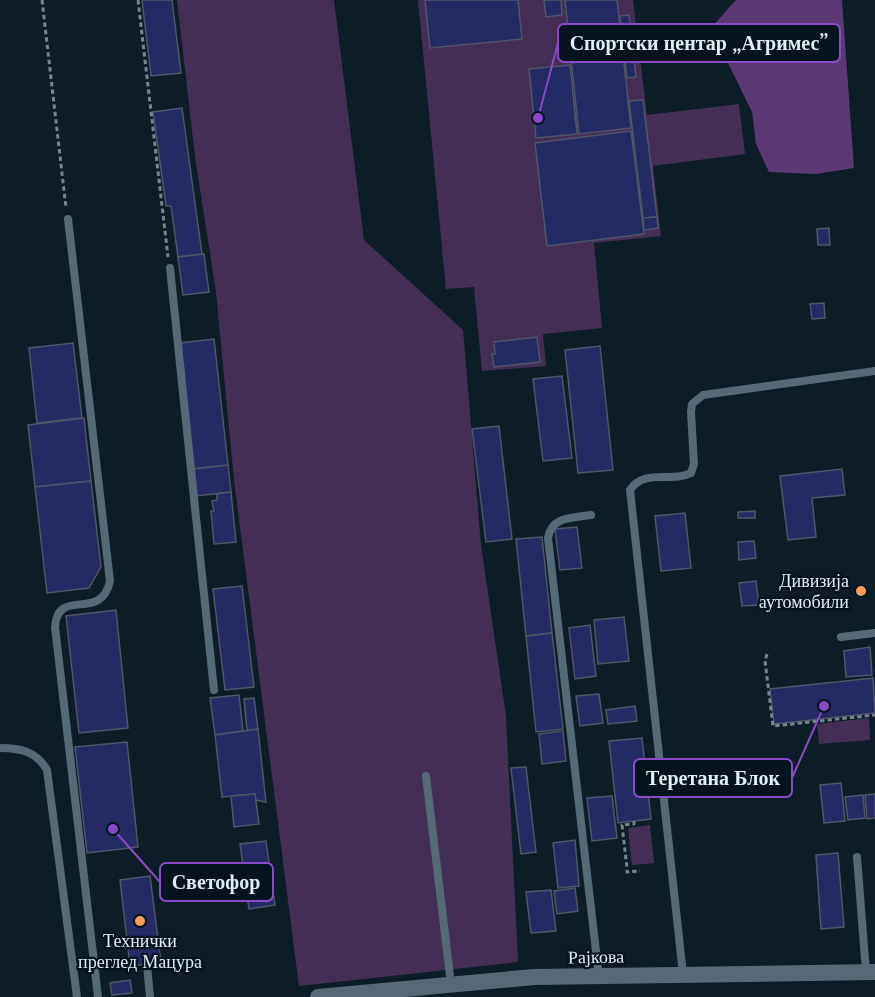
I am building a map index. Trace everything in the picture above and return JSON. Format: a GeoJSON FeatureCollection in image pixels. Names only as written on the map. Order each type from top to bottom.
{"type":"FeatureCollection","features":[{"type":"Feature","properties":{"kind":"street","name":"Рајкова"},"geometry":{"type":"LineString","coordinates":[[318,997],[534,977],[871,972]]}},
{"type":"Feature","properties":{"kind":"lane"},"geometry":{"type":"LineString","coordinates":[[68,219],[110,581],[102,596],[94,603],[66,606],[59,610],[55,627],[98,997]]}},
{"type":"Feature","properties":{"kind":"lane"},"geometry":{"type":"LineString","coordinates":[[170,268],[214,690]]}},
{"type":"Feature","properties":{"kind":"lane"},"geometry":{"type":"LineString","coordinates":[[683,974],[630,490],[645,478],[685,476],[691,473],[694,464],[692,404],[702,395],[875,371]]}},
{"type":"Feature","properties":{"kind":"lane"},"geometry":{"type":"LineString","coordinates":[[591,515],[555,523],[549,529],[548,538],[598,976]]}},
{"type":"Feature","properties":{"kind":"lane"},"geometry":{"type":"LineString","coordinates":[[841,638],[875,633]]}},
{"type":"Feature","properties":{"kind":"lane"},"geometry":{"type":"LineString","coordinates":[[0,748],[19,749],[32,753],[47,770],[77,997]]}},
{"type":"Feature","properties":{"kind":"lane"},"geometry":{"type":"LineString","coordinates":[[426,776],[452,984]]}},
{"type":"Feature","properties":{"kind":"lane"},"geometry":{"type":"LineString","coordinates":[[857,857],[871,972]]}},
{"type":"Feature","properties":{"kind":"lane"},"geometry":{"type":"LineString","coordinates":[[147,964],[150,997]]}},
{"type":"Feature","properties":{"kind":"path"},"geometry":{"type":"LineString","coordinates":[[42,0],[68,219]]}},
{"type":"Feature","properties":{"kind":"path"},"geometry":{"type":"LineString","coordinates":[[138,0],[170,268]]}},
{"type":"Feature","properties":{"kind":"path"},"geometry":{"type":"LineString","coordinates":[[767,654],[765,661],[773,726],[875,715]]}},
{"type":"Feature","properties":{"kind":"path"},"geometry":{"type":"LineString","coordinates":[[634,821],[634,824],[622,825],[627,872],[640,871]]}},
{"type":"Feature","properties":{"kind":"shaded area"},"geometry":{"type":"Polygon","coordinates":[[[177,0],[334,0],[364,240],[463,330],[481,545],[506,716],[518,962],[299,986],[234,480],[216,292],[195,157],[177,0]]]}},
{"type":"Feature","properties":{"kind":"shaded area"},"geometry":{"type":"Polygon","coordinates":[[[418,0],[633,0],[647,115],[739,104],[745,154],[653,166],[661,236],[594,243],[602,328],[543,334],[546,366],[482,371],[474,287],[446,289],[418,0]]]}},
{"type":"Feature","properties":{"kind":"shaded area"},"geometry":{"type":"Polygon","coordinates":[[[736,0],[842,0],[854,168],[816,174],[769,172],[756,144],[752,112],[711,28],[736,0]]]}},
{"type":"Feature","properties":{"kind":"shaded area"},"geometry":{"type":"Polygon","coordinates":[[[869,718],[870,740],[819,744],[817,724],[869,718]]]}},
{"type":"Feature","properties":{"kind":"shaded area"},"geometry":{"type":"Polygon","coordinates":[[[650,825],[654,863],[632,865],[628,828],[650,825]]]}},
{"type":"Feature","properties":{"kind":"building"},"geometry":{"type":"Polygon","coordinates":[[[142,0],[172,0],[181,73],[151,76],[142,0]]]}},
{"type":"Feature","properties":{"kind":"building"},"geometry":{"type":"Polygon","coordinates":[[[425,0],[518,0],[522,39],[430,48],[425,0]]]}},
{"type":"Feature","properties":{"kind":"building"},"geometry":{"type":"Polygon","coordinates":[[[544,0],[561,0],[562,15],[546,17],[544,0]]]}},
{"type":"Feature","properties":{"kind":"building"},"geometry":{"type":"Polygon","coordinates":[[[565,0],[617,0],[631,128],[579,134],[565,0]]]}},
{"type":"Feature","properties":{"kind":"building"},"geometry":{"type":"Polygon","coordinates":[[[629,15],[636,77],[627,78],[620,16],[629,15]]]}},
{"type":"Feature","properties":{"kind":"building"},"geometry":{"type":"Polygon","coordinates":[[[570,65],[577,134],[536,138],[529,69],[570,65]]]}},
{"type":"Feature","properties":{"kind":"building"},"geometry":{"type":"Polygon","coordinates":[[[643,100],[657,217],[643,218],[629,101],[643,100]]]}},
{"type":"Feature","properties":{"kind":"building"},"geometry":{"type":"Polygon","coordinates":[[[182,108],[202,254],[178,257],[171,206],[166,206],[153,112],[182,108]]]}},
{"type":"Feature","properties":{"kind":"building"},"geometry":{"type":"Polygon","coordinates":[[[631,131],[644,234],[547,246],[535,143],[631,131]]]}},
{"type":"Feature","properties":{"kind":"building"},"geometry":{"type":"Polygon","coordinates":[[[657,217],[658,228],[644,230],[643,218],[657,217]]]}},
{"type":"Feature","properties":{"kind":"building"},"geometry":{"type":"Polygon","coordinates":[[[829,228],[830,245],[818,245],[817,229],[829,228]]]}},
{"type":"Feature","properties":{"kind":"building"},"geometry":{"type":"Polygon","coordinates":[[[204,254],[209,292],[183,295],[178,257],[204,254]]]}},
{"type":"Feature","properties":{"kind":"building"},"geometry":{"type":"Polygon","coordinates":[[[824,303],[825,318],[812,319],[810,304],[824,303]]]}},
{"type":"Feature","properties":{"kind":"building"},"geometry":{"type":"Polygon","coordinates":[[[537,337],[540,362],[494,367],[492,354],[495,354],[494,342],[537,337]]]}},
{"type":"Feature","properties":{"kind":"building"},"geometry":{"type":"Polygon","coordinates":[[[214,339],[228,465],[193,469],[180,343],[214,339]]]}},
{"type":"Feature","properties":{"kind":"building"},"geometry":{"type":"Polygon","coordinates":[[[73,343],[82,418],[37,423],[29,348],[73,343]]]}},
{"type":"Feature","properties":{"kind":"building"},"geometry":{"type":"Polygon","coordinates":[[[600,346],[613,470],[578,473],[565,350],[600,346]]]}},
{"type":"Feature","properties":{"kind":"building"},"geometry":{"type":"Polygon","coordinates":[[[562,376],[572,458],[543,461],[533,379],[562,376]]]}},
{"type":"Feature","properties":{"kind":"building"},"geometry":{"type":"Polygon","coordinates":[[[84,418],[91,481],[35,487],[28,425],[84,418]]]}},
{"type":"Feature","properties":{"kind":"building"},"geometry":{"type":"Polygon","coordinates":[[[499,426],[512,539],[486,542],[472,429],[499,426]]]}},
{"type":"Feature","properties":{"kind":"building"},"geometry":{"type":"Polygon","coordinates":[[[228,465],[231,492],[196,496],[193,469],[228,465]]]}},
{"type":"Feature","properties":{"kind":"building"},"geometry":{"type":"Polygon","coordinates":[[[842,469],[845,495],[812,498],[816,537],[788,540],[780,476],[842,469]]]}},
{"type":"Feature","properties":{"kind":"building"},"geometry":{"type":"Polygon","coordinates":[[[91,481],[101,567],[89,588],[47,593],[35,487],[91,481]]]}},
{"type":"Feature","properties":{"kind":"building"},"geometry":{"type":"Polygon","coordinates":[[[231,492],[236,542],[214,544],[212,501],[217,500],[217,494],[231,492]]]}},
{"type":"Feature","properties":{"kind":"building"},"geometry":{"type":"Polygon","coordinates":[[[755,511],[755,518],[738,518],[738,512],[755,511]]]}},
{"type":"Feature","properties":{"kind":"building"},"geometry":{"type":"Polygon","coordinates":[[[685,513],[691,568],[661,571],[655,516],[685,513]]]}},
{"type":"Feature","properties":{"kind":"building"},"geometry":{"type":"Polygon","coordinates":[[[577,527],[582,568],[560,570],[555,529],[577,527]]]}},
{"type":"Feature","properties":{"kind":"building"},"geometry":{"type":"Polygon","coordinates":[[[542,537],[552,633],[526,636],[516,539],[542,537]]]}},
{"type":"Feature","properties":{"kind":"building"},"geometry":{"type":"Polygon","coordinates":[[[754,541],[756,558],[739,560],[738,542],[754,541]]]}},
{"type":"Feature","properties":{"kind":"building"},"geometry":{"type":"Polygon","coordinates":[[[756,581],[759,605],[742,606],[739,583],[756,581]]]}},
{"type":"Feature","properties":{"kind":"building"},"geometry":{"type":"Polygon","coordinates":[[[242,586],[254,687],[225,690],[213,589],[242,586]]]}},
{"type":"Feature","properties":{"kind":"building"},"geometry":{"type":"Polygon","coordinates":[[[116,610],[128,728],[79,733],[66,616],[116,610]]]}},
{"type":"Feature","properties":{"kind":"building"},"geometry":{"type":"Polygon","coordinates":[[[624,617],[629,661],[598,664],[594,620],[624,617]]]}},
{"type":"Feature","properties":{"kind":"building"},"geometry":{"type":"Polygon","coordinates":[[[590,625],[596,676],[575,679],[569,628],[590,625]]]}},
{"type":"Feature","properties":{"kind":"building"},"geometry":{"type":"Polygon","coordinates":[[[552,633],[563,729],[536,732],[526,636],[552,633]]]}},
{"type":"Feature","properties":{"kind":"building"},"geometry":{"type":"Polygon","coordinates":[[[870,647],[872,675],[846,677],[844,651],[870,647]]]}},
{"type":"Feature","properties":{"kind":"building"},"geometry":{"type":"Polygon","coordinates":[[[873,678],[875,713],[774,724],[770,689],[873,678]]]}},
{"type":"Feature","properties":{"kind":"building"},"geometry":{"type":"Polygon","coordinates":[[[599,694],[603,723],[580,726],[576,696],[599,694]]]}},
{"type":"Feature","properties":{"kind":"building"},"geometry":{"type":"Polygon","coordinates":[[[239,695],[243,731],[215,735],[210,698],[239,695]]]}},
{"type":"Feature","properties":{"kind":"building"},"geometry":{"type":"Polygon","coordinates":[[[254,698],[258,729],[247,731],[244,699],[254,698]]]}},
{"type":"Feature","properties":{"kind":"building"},"geometry":{"type":"Polygon","coordinates":[[[635,706],[637,721],[608,724],[606,710],[635,706]]]}},
{"type":"Feature","properties":{"kind":"building"},"geometry":{"type":"Polygon","coordinates":[[[258,729],[266,802],[256,800],[255,794],[222,797],[215,735],[258,729]]]}},
{"type":"Feature","properties":{"kind":"building"},"geometry":{"type":"Polygon","coordinates":[[[563,731],[566,761],[542,764],[539,734],[563,731]]]}},
{"type":"Feature","properties":{"kind":"building"},"geometry":{"type":"Polygon","coordinates":[[[642,738],[651,819],[618,823],[609,741],[642,738]]]}},
{"type":"Feature","properties":{"kind":"building"},"geometry":{"type":"Polygon","coordinates":[[[127,742],[138,847],[87,853],[75,747],[127,742]]]}},
{"type":"Feature","properties":{"kind":"building"},"geometry":{"type":"Polygon","coordinates":[[[526,767],[536,852],[521,854],[511,768],[526,767]]]}},
{"type":"Feature","properties":{"kind":"building"},"geometry":{"type":"Polygon","coordinates":[[[841,783],[845,821],[824,823],[820,785],[841,783]]]}},
{"type":"Feature","properties":{"kind":"building"},"geometry":{"type":"Polygon","coordinates":[[[255,794],[259,824],[234,827],[231,796],[255,794]]]}},
{"type":"Feature","properties":{"kind":"building"},"geometry":{"type":"Polygon","coordinates":[[[875,794],[875,818],[867,819],[865,795],[875,794]]]}},
{"type":"Feature","properties":{"kind":"building"},"geometry":{"type":"Polygon","coordinates":[[[863,795],[865,818],[848,820],[845,797],[863,795]]]}},
{"type":"Feature","properties":{"kind":"building"},"geometry":{"type":"Polygon","coordinates":[[[612,796],[617,838],[592,841],[587,798],[612,796]]]}},
{"type":"Feature","properties":{"kind":"building"},"geometry":{"type":"Polygon","coordinates":[[[575,840],[579,886],[558,888],[553,843],[575,840]]]}},
{"type":"Feature","properties":{"kind":"building"},"geometry":{"type":"Polygon","coordinates":[[[266,841],[275,905],[249,909],[240,844],[266,841]]]}},
{"type":"Feature","properties":{"kind":"building"},"geometry":{"type":"Polygon","coordinates":[[[838,853],[844,927],[821,929],[816,855],[838,853]]]}},
{"type":"Feature","properties":{"kind":"building","name":"Технички преглед Мацура"},"geometry":{"type":"Polygon","coordinates":[[[150,876],[161,963],[130,966],[120,880],[150,876]]]}},
{"type":"Feature","properties":{"kind":"building"},"geometry":{"type":"Polygon","coordinates":[[[575,888],[578,911],[557,914],[554,891],[575,888]]]}},
{"type":"Feature","properties":{"kind":"building"},"geometry":{"type":"Polygon","coordinates":[[[551,890],[556,931],[531,933],[526,892],[551,890]]]}},
{"type":"Feature","properties":{"kind":"building"},"geometry":{"type":"Polygon","coordinates":[[[130,980],[132,993],[112,995],[110,983],[130,980]]]}},
{"type":"Feature","properties":{"kind":"place","name":"Спортски центар „Агримес”"},"geometry":{"type":"Point","coordinates":[538,118]}},
{"type":"Feature","properties":{"kind":"place","name":"Дивизија аутомобили"},"geometry":{"type":"Point","coordinates":[861,591]}},
{"type":"Feature","properties":{"kind":"place","name":"Теретана Блок"},"geometry":{"type":"Point","coordinates":[824,706]}},
{"type":"Feature","properties":{"kind":"place","name":"Светофор"},"geometry":{"type":"Point","coordinates":[113,829]}},
{"type":"Feature","properties":{"kind":"place","name":"Технички преглед Мацура"},"geometry":{"type":"Point","coordinates":[140,921]}}]}
